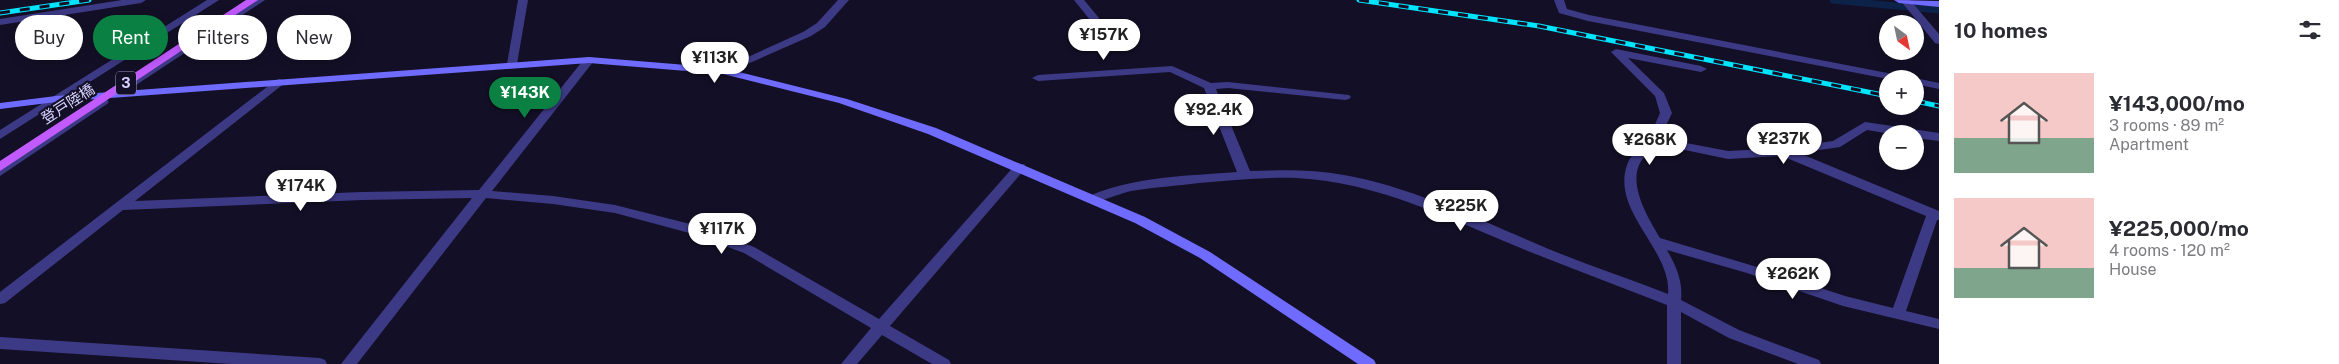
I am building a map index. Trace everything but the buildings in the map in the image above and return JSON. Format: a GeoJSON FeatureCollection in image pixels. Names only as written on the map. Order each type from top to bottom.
{"type":"FeatureCollection","features":[{"type":"Feature","properties":{"kind":"main road","name":"登戸陸橋"},"geometry":{"type":"LineString","coordinates":[[0,167],[253,0]]}},
{"type":"Feature","properties":{"kind":"street"},"geometry":{"type":"LineString","coordinates":[[0,22],[140,0]]}},
{"type":"Feature","properties":{"kind":"street"},"geometry":{"type":"LineString","coordinates":[[0,135],[214,0]]}},
{"type":"Feature","properties":{"kind":"street"},"geometry":{"type":"LineString","coordinates":[[0,172],[260,0]]}},
{"type":"Feature","properties":{"kind":"street"},"geometry":{"type":"LineString","coordinates":[[512,64],[523,0]]}},
{"type":"Feature","properties":{"kind":"street"},"geometry":{"type":"LineString","coordinates":[[723,71],[821,26],[844,0]]}},
{"type":"Feature","properties":{"kind":"street"},"geometry":{"type":"LineString","coordinates":[[1079,0],[1094,18]]}},
{"type":"Feature","properties":{"kind":"street"},"geometry":{"type":"LineString","coordinates":[[1558,0],[1563,11],[1588,18],[1879,74]]}},
{"type":"Feature","properties":{"kind":"street"},"geometry":{"type":"LineString","coordinates":[[1903,0],[1939,4]]}},
{"type":"Feature","properties":{"kind":"street"},"geometry":{"type":"LineString","coordinates":[[1903,0],[1939,41]]}},
{"type":"Feature","properties":{"kind":"street"},"geometry":{"type":"LineString","coordinates":[[1674,364],[1674,302],[1677,293],[1671,273],[1657,242],[1640,214],[1631,191],[1633,164],[1654,140],[1666,113],[1660,95],[1616,52],[1701,69]]}},
{"type":"Feature","properties":{"kind":"street"},"geometry":{"type":"LineString","coordinates":[[0,106],[56,99],[512,64],[588,60],[723,71],[843,101],[932,131],[1093,199],[1183,242],[1369,364]]}},
{"type":"Feature","properties":{"kind":"street"},"geometry":{"type":"LineString","coordinates":[[348,364],[588,60]]}},
{"type":"Feature","properties":{"kind":"street"},"geometry":{"type":"LineString","coordinates":[[1038,78],[1172,70],[1209,86],[1228,84],[1345,97]]}},
{"type":"Feature","properties":{"kind":"street"},"geometry":{"type":"LineString","coordinates":[[0,298],[280,82]]}},
{"type":"Feature","properties":{"kind":"street"},"geometry":{"type":"LineString","coordinates":[[1924,83],[1939,86]]}},
{"type":"Feature","properties":{"kind":"street"},"geometry":{"type":"LineString","coordinates":[[1209,86],[1245,175]]}},
{"type":"Feature","properties":{"kind":"street"},"geometry":{"type":"LineString","coordinates":[[1654,140],[1728,155],[1784,152],[1836,144],[1865,126],[1879,128]]}},
{"type":"Feature","properties":{"kind":"street"},"geometry":{"type":"LineString","coordinates":[[1924,135],[1939,137]]}},
{"type":"Feature","properties":{"kind":"street"},"geometry":{"type":"LineString","coordinates":[[1784,152],[1936,215],[1898,312]]}},
{"type":"Feature","properties":{"kind":"street"},"geometry":{"type":"LineString","coordinates":[[848,364],[1020,167]]}},
{"type":"Feature","properties":{"kind":"street"},"geometry":{"type":"LineString","coordinates":[[1093,199],[1114,190],[1140,185],[1245,175],[1297,174],[1344,179],[1381,188],[1480,224],[1526,245],[1674,302],[1734,334],[1814,364]]}},
{"type":"Feature","properties":{"kind":"street"},"geometry":{"type":"LineString","coordinates":[[120,206],[362,196],[483,194],[553,200],[615,209],[697,230],[749,250],[882,326],[944,364]]}},
{"type":"Feature","properties":{"kind":"street"},"geometry":{"type":"LineString","coordinates":[[1657,242],[1752,270],[1843,301],[1898,312],[1939,324]]}},
{"type":"Feature","properties":{"kind":"street"},"geometry":{"type":"LineString","coordinates":[[0,343],[320,364]]}},
{"type":"Feature","properties":{"kind":"waterway"},"geometry":{"type":"LineString","coordinates":[[1833,0],[1939,10]]}},
{"type":"Feature","properties":{"kind":"railway"},"geometry":{"type":"LineString","coordinates":[[0,13],[89,0]]}},
{"type":"Feature","properties":{"kind":"railway"},"geometry":{"type":"LineString","coordinates":[[1359,0],[1539,26],[1879,94]]}},
{"type":"Feature","properties":{"kind":"railway"},"geometry":{"type":"LineString","coordinates":[[1924,103],[1939,106]]}}]}
